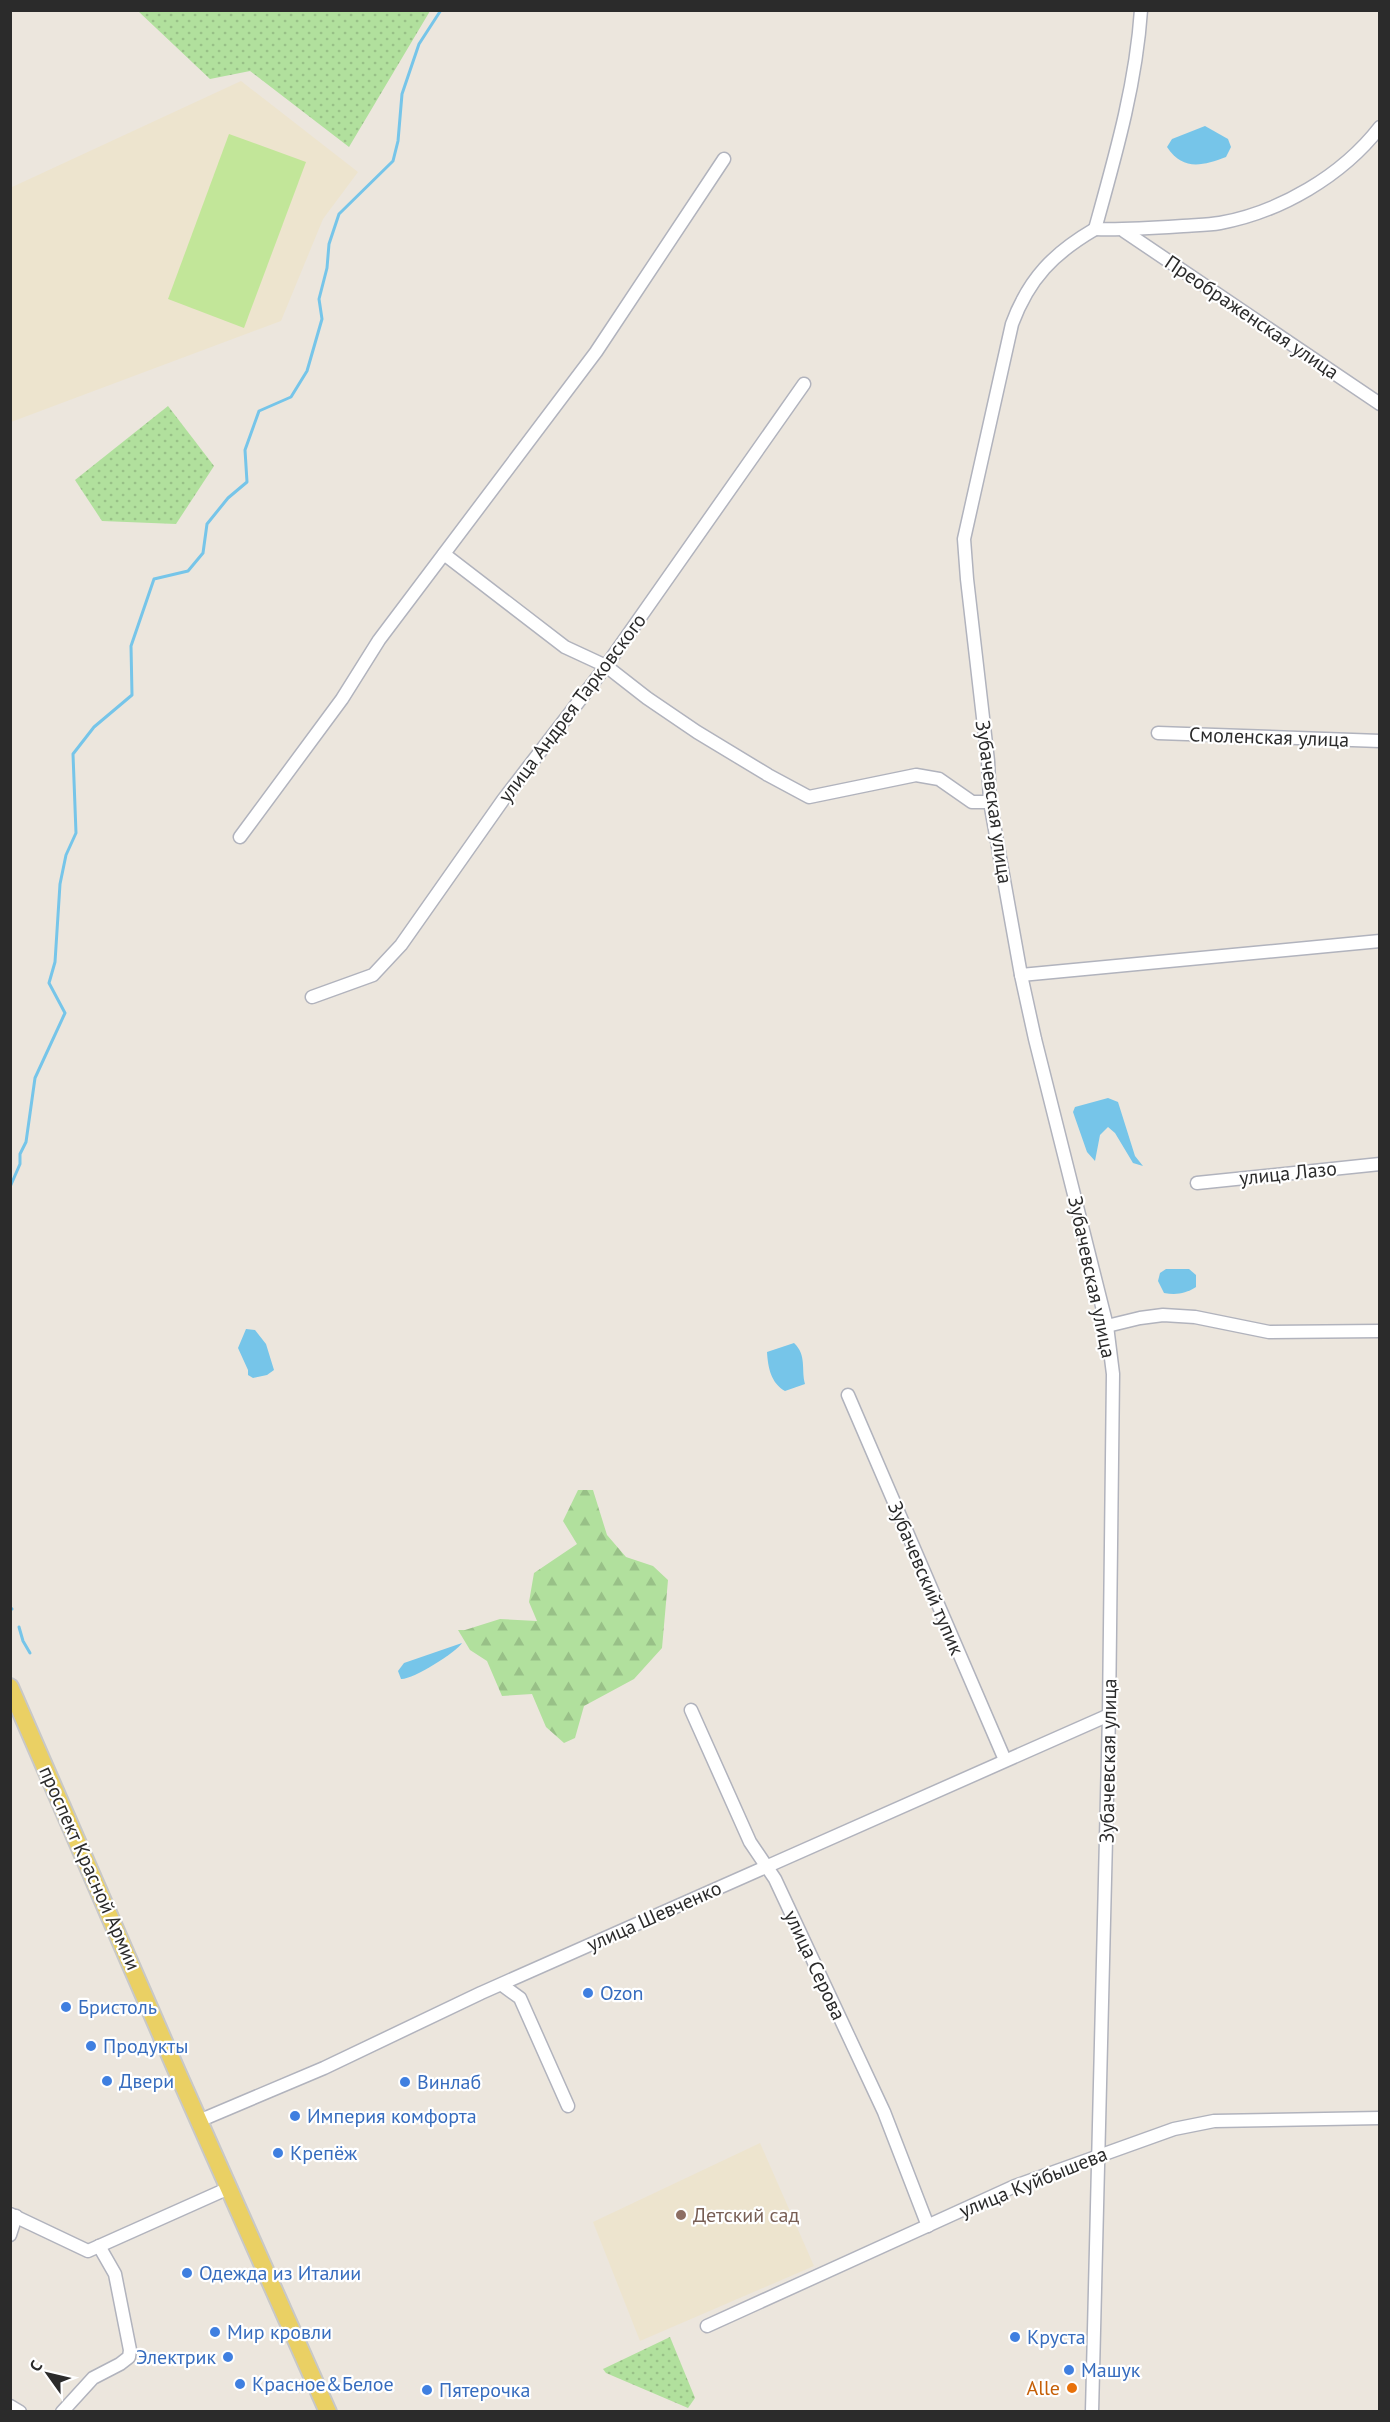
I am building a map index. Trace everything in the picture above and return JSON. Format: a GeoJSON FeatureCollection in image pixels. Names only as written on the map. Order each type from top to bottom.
{"type":"FeatureCollection","features":[{"type":"Feature","properties":{"kind":"main road","name":"проспект Красной Армии"},"geometry":{"type":"LineString","coordinates":[[10,1687],[328,2412]]}},
{"type":"Feature","properties":{"kind":"street"},"geometry":{"type":"LineString","coordinates":[[1141,10],[1139,44],[1120,141],[1095,229],[1124,231],[1220,223],[1270,208],[1347,163],[1380,127]]}},
{"type":"Feature","properties":{"kind":"street"},"geometry":{"type":"LineString","coordinates":[[240,837],[342,699],[379,640],[596,352],[724,159]]}},
{"type":"Feature","properties":{"kind":"street","name":"Зубачевская улица"},"geometry":{"type":"LineString","coordinates":[[1092,2412],[1109,1715],[1113,1374],[1107,1326],[1021,975],[990,802],[964,540],[1012,324],[1018,307],[1040,272],[1068,245],[1095,229]]}},
{"type":"Feature","properties":{"kind":"street","name":"Преображенская улица"},"geometry":{"type":"LineString","coordinates":[[1124,231],[1380,404]]}},
{"type":"Feature","properties":{"kind":"street","name":"улица Андрея Тарковского"},"geometry":{"type":"LineString","coordinates":[[312,997],[373,975],[401,945],[503,800],[606,666],[804,384]]}},
{"type":"Feature","properties":{"kind":"street"},"geometry":{"type":"LineString","coordinates":[[444,554],[565,646],[606,666],[647,698],[697,732],[768,776],[809,797],[916,775],[939,779],[972,802],[990,802]]}},
{"type":"Feature","properties":{"kind":"street","name":"Смоленская улица"},"geometry":{"type":"LineString","coordinates":[[1158,733],[1380,741]]}},
{"type":"Feature","properties":{"kind":"street"},"geometry":{"type":"LineString","coordinates":[[1021,975],[1380,941]]}},
{"type":"Feature","properties":{"kind":"street","name":"улица Лазо"},"geometry":{"type":"LineString","coordinates":[[1197,1183],[1380,1164]]}},
{"type":"Feature","properties":{"kind":"street"},"geometry":{"type":"LineString","coordinates":[[1107,1326],[1140,1318],[1163,1316],[1196,1317],[1269,1332],[1380,1331]]}},
{"type":"Feature","properties":{"kind":"street","name":"Зубачевский тупик"},"geometry":{"type":"LineString","coordinates":[[848,1395],[1005,1760]]}},
{"type":"Feature","properties":{"kind":"street","name":"улица Серова"},"geometry":{"type":"LineString","coordinates":[[691,1710],[750,1842],[775,1879],[884,2112],[928,2226]]}},
{"type":"Feature","properties":{"kind":"street","name":"улица Шевченко"},"geometry":{"type":"LineString","coordinates":[[201,2120],[333,2064],[766,1866],[1109,1715]]}},
{"type":"Feature","properties":{"kind":"street"},"geometry":{"type":"LineString","coordinates":[[502,1985],[520,1998],[568,2106]]}},
{"type":"Feature","properties":{"kind":"street","name":"улица Куйбышева"},"geometry":{"type":"LineString","coordinates":[[706,2326],[1015,2186],[1174,2129],[1214,2121],[1380,2118]]}},
{"type":"Feature","properties":{"kind":"street"},"geometry":{"type":"LineString","coordinates":[[10,2235],[13,2215],[88,2251],[229,2188]]}},
{"type":"Feature","properties":{"kind":"street"},"geometry":{"type":"LineString","coordinates":[[62,2412],[93,2378],[129,2357],[130,2350],[115,2274],[99,2246]]}},
{"type":"Feature","properties":{"kind":"street"},"geometry":{"type":"LineString","coordinates":[[10,2406],[20,2412]]}},
{"type":"Feature","properties":{"kind":"shaded area"},"geometry":{"type":"Polygon","coordinates":[[[241,81],[358,172],[323,219],[281,321],[11,422],[10,188],[241,81]]]}},
{"type":"Feature","properties":{"kind":"shaded area"},"geometry":{"type":"Polygon","coordinates":[[[760,2143],[814,2266],[640,2341],[593,2222],[760,2143]]]}},
{"type":"Feature","properties":{"kind":"green space"},"geometry":{"type":"Polygon","coordinates":[[[138,11],[430,11],[349,147],[250,71],[210,79],[138,11]]]}},
{"type":"Feature","properties":{"kind":"green space"},"geometry":{"type":"Polygon","coordinates":[[[229,134],[306,162],[244,328],[168,299],[229,134]]]}},
{"type":"Feature","properties":{"kind":"green space"},"geometry":{"type":"Polygon","coordinates":[[[168,406],[214,466],[176,524],[102,521],[75,480],[168,406]]]}},
{"type":"Feature","properties":{"kind":"green space"},"geometry":{"type":"Polygon","coordinates":[[[578,1490],[593,1490],[607,1535],[626,1557],[653,1566],[668,1580],[662,1648],[634,1679],[584,1706],[575,1738],[564,1743],[546,1727],[532,1694],[502,1696],[487,1661],[470,1650],[458,1630],[500,1619],[537,1621],[529,1602],[534,1573],[577,1544],[563,1521],[578,1490]]]}},
{"type":"Feature","properties":{"kind":"green space"},"geometry":{"type":"Polygon","coordinates":[[[670,2337],[695,2398],[688,2408],[606,2373],[603,2369],[670,2337]]]}},
{"type":"Feature","properties":{"kind":"water"},"geometry":{"type":"Polygon","coordinates":[[[1205,126],[1228,139],[1231,147],[1226,157],[1209,163],[1186,163],[1173,155],[1167,147],[1172,139],[1205,126]]]}},
{"type":"Feature","properties":{"kind":"water"},"geometry":{"type":"Polygon","coordinates":[[[1108,1098],[1118,1102],[1135,1156],[1143,1166],[1133,1163],[1115,1133],[1108,1127],[1100,1135],[1095,1161],[1087,1152],[1073,1112],[1075,1107],[1108,1098]]]}},
{"type":"Feature","properties":{"kind":"water"},"geometry":{"type":"Polygon","coordinates":[[[1166,1269],[1189,1269],[1196,1275],[1196,1287],[1180,1293],[1164,1293],[1158,1281],[1160,1273],[1166,1269]]]}},
{"type":"Feature","properties":{"kind":"water"},"geometry":{"type":"Polygon","coordinates":[[[246,1329],[255,1330],[266,1344],[274,1370],[267,1375],[253,1378],[248,1375],[238,1348],[246,1329]]]}},
{"type":"Feature","properties":{"kind":"water"},"geometry":{"type":"Polygon","coordinates":[[[794,1343],[801,1352],[805,1384],[785,1391],[776,1384],[771,1374],[767,1352],[794,1343]]]}},
{"type":"Feature","properties":{"kind":"water"},"geometry":{"type":"Polygon","coordinates":[[[462,1643],[434,1665],[401,1679],[398,1671],[404,1663],[462,1643]]]}},
{"type":"Feature","properties":{"kind":"waterway"},"geometry":{"type":"LineString","coordinates":[[10,1187],[26,1142],[35,1078],[65,1013],[49,983],[55,962],[60,884],[66,855],[76,833],[73,754],[94,727],[132,695],[131,646],[154,579],[188,571],[203,553],[207,524],[228,498],[247,482],[245,450],[259,411],[291,397],[307,371],[322,319],[319,299],[327,268],[329,244],[339,214],[393,161],[398,141],[402,94],[419,44],[441,10]]}},
{"type":"Feature","properties":{"kind":"waterway"},"geometry":{"type":"LineString","coordinates":[[19,1627],[30,1653]]}},
{"type":"Feature","properties":{"kind":"place","name":"Ozon"},"geometry":{"type":"Point","coordinates":[588,1993]}},
{"type":"Feature","properties":{"kind":"place","name":"Бристоль"},"geometry":{"type":"Point","coordinates":[66,2007]}},
{"type":"Feature","properties":{"kind":"place","name":"Продукты"},"geometry":{"type":"Point","coordinates":[91,2046]}},
{"type":"Feature","properties":{"kind":"place","name":"Двери"},"geometry":{"type":"Point","coordinates":[107,2081]}},
{"type":"Feature","properties":{"kind":"place","name":"Винлаб"},"geometry":{"type":"Point","coordinates":[405,2082]}},
{"type":"Feature","properties":{"kind":"place","name":"Империя комфорта"},"geometry":{"type":"Point","coordinates":[295,2116]}},
{"type":"Feature","properties":{"kind":"place","name":"Крепёж"},"geometry":{"type":"Point","coordinates":[278,2153]}},
{"type":"Feature","properties":{"kind":"place","name":"Детский сад"},"geometry":{"type":"Point","coordinates":[681,2215]}},
{"type":"Feature","properties":{"kind":"place","name":"Одежда из Италии"},"geometry":{"type":"Point","coordinates":[187,2273]}},
{"type":"Feature","properties":{"kind":"place","name":"Мир кровли"},"geometry":{"type":"Point","coordinates":[215,2332]}},
{"type":"Feature","properties":{"kind":"place","name":"Круста"},"geometry":{"type":"Point","coordinates":[1015,2337]}},
{"type":"Feature","properties":{"kind":"place","name":"Электрик"},"geometry":{"type":"Point","coordinates":[228,2357]}},
{"type":"Feature","properties":{"kind":"place","name":"Машук"},"geometry":{"type":"Point","coordinates":[1069,2370]}},
{"type":"Feature","properties":{"kind":"place","name":"Красное&Белое"},"geometry":{"type":"Point","coordinates":[240,2384]}},
{"type":"Feature","properties":{"kind":"place","name":"Alle"},"geometry":{"type":"Point","coordinates":[1072,2388]}},
{"type":"Feature","properties":{"kind":"place","name":"Пятерочка"},"geometry":{"type":"Point","coordinates":[427,2390]}}]}
